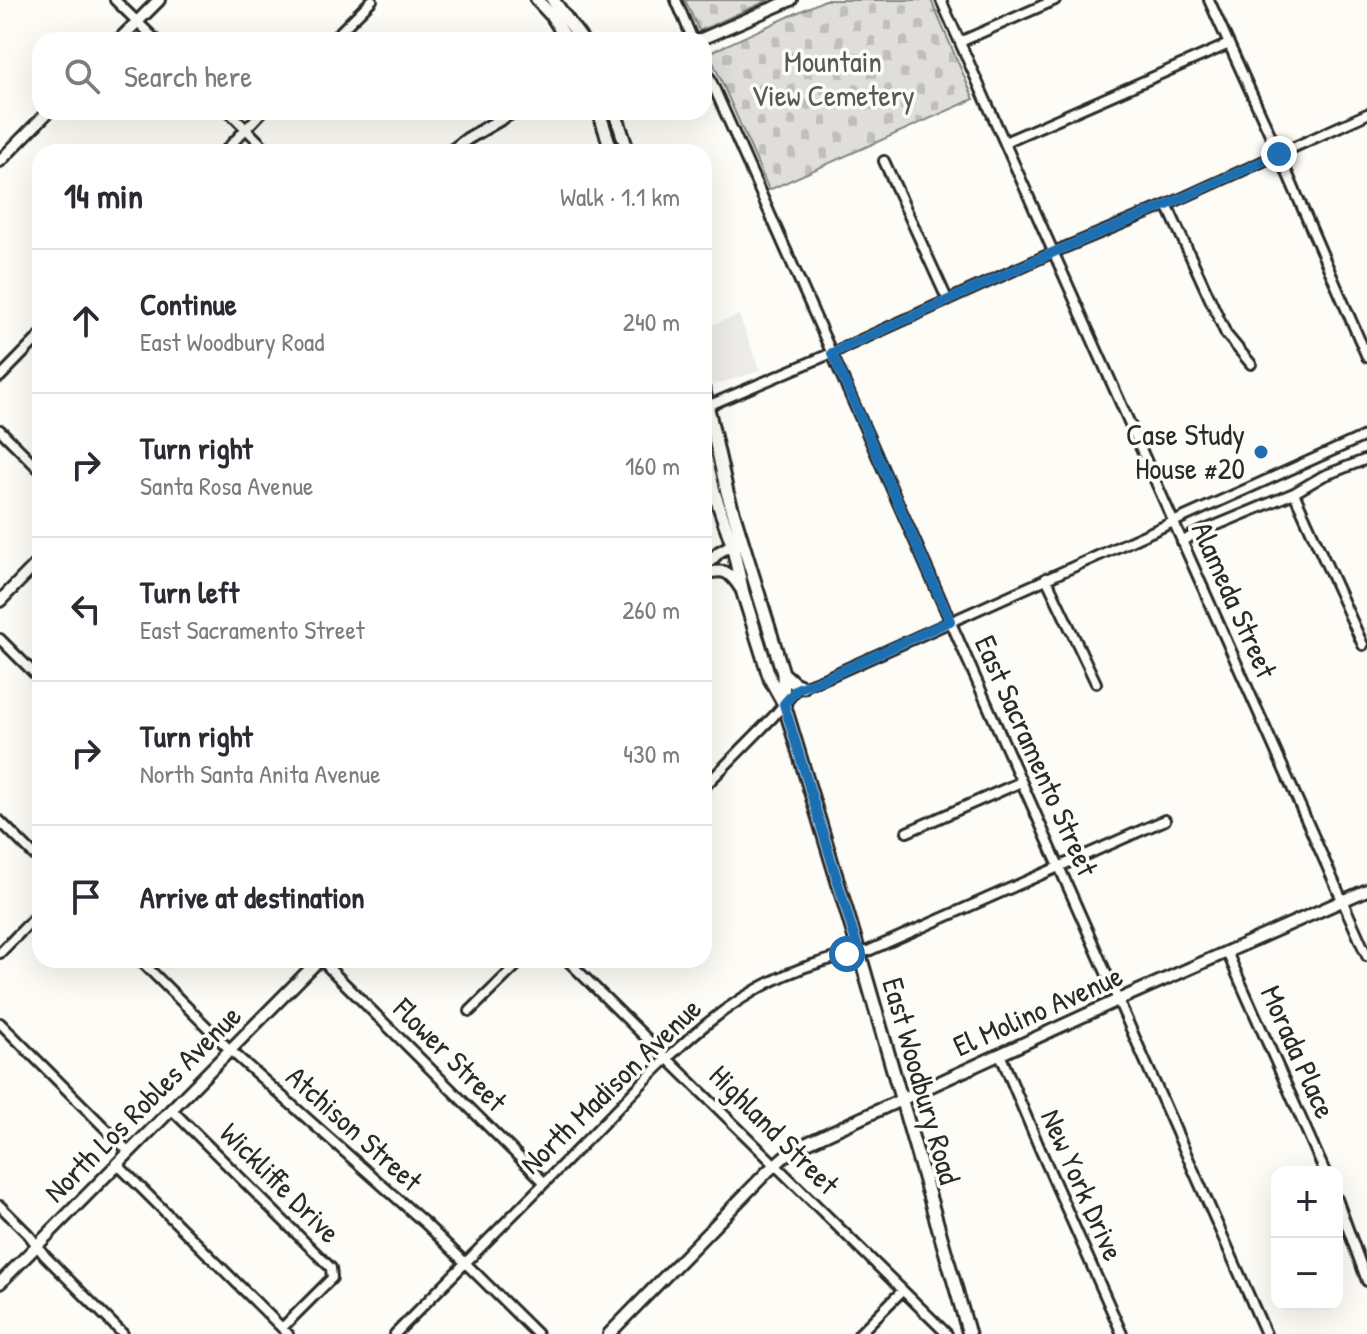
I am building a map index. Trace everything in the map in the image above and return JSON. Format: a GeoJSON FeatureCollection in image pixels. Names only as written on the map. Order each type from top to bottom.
{"type":"FeatureCollection","features":[{"type":"Feature","properties":{"kind":"main road"},"geometry":{"type":"LineString","coordinates":[[537,0],[562,32]]}},
{"type":"Feature","properties":{"kind":"main road"},"geometry":{"type":"LineString","coordinates":[[553,0],[576,32]]}},
{"type":"Feature","properties":{"kind":"main road"},"geometry":{"type":"LineString","coordinates":[[602,120],[609,144]]}},
{"type":"Feature","properties":{"kind":"main road"},"geometry":{"type":"LineString","coordinates":[[618,120],[625,144]]}},
{"type":"Feature","properties":{"kind":"main road","name":"East Woodbury Road"},"geometry":{"type":"LineString","coordinates":[[712,431],[737,542],[743,593],[770,679],[784,704],[969,1334]]}},
{"type":"Feature","properties":{"kind":"main road"},"geometry":{"type":"LineString","coordinates":[[712,467],[720,464]]}},
{"type":"Feature","properties":{"kind":"main road","name":"East Woodbury Road"},"geometry":{"type":"LineString","coordinates":[[712,483],[737,542],[783,673],[784,704]]}},
{"type":"Feature","properties":{"kind":"main road"},"geometry":{"type":"LineString","coordinates":[[783,673],[803,687]]}},
{"type":"Feature","properties":{"kind":"street"},"geometry":{"type":"LineString","coordinates":[[115,0],[148,32]]}},
{"type":"Feature","properties":{"kind":"street"},"geometry":{"type":"LineString","coordinates":[[127,32],[159,0]]}},
{"type":"Feature","properties":{"kind":"street"},"geometry":{"type":"LineString","coordinates":[[340,32],[372,0]]}},
{"type":"Feature","properties":{"kind":"street"},"geometry":{"type":"LineString","coordinates":[[676,0],[692,32]]}},
{"type":"Feature","properties":{"kind":"street"},"geometry":{"type":"LineString","coordinates":[[712,33],[791,0]]}},
{"type":"Feature","properties":{"kind":"street","name":"Alameda Street"},"geometry":{"type":"LineString","coordinates":[[941,0],[1367,956]]}},
{"type":"Feature","properties":{"kind":"street"},"geometry":{"type":"LineString","coordinates":[[960,42],[1055,0]]}},
{"type":"Feature","properties":{"kind":"street"},"geometry":{"type":"LineString","coordinates":[[1209,0],[1367,357]]}},
{"type":"Feature","properties":{"kind":"street"},"geometry":{"type":"LineString","coordinates":[[1005,142],[1229,44]]}},
{"type":"Feature","properties":{"kind":"street","name":"East Sacramento Street"},"geometry":{"type":"LineString","coordinates":[[712,83],[1266,1334]]}},
{"type":"Feature","properties":{"kind":"street"},"geometry":{"type":"LineString","coordinates":[[712,404],[1367,114]]}},
{"type":"Feature","properties":{"kind":"street"},"geometry":{"type":"LineString","coordinates":[[0,161],[40,120]]}},
{"type":"Feature","properties":{"kind":"street"},"geometry":{"type":"LineString","coordinates":[[237,120],[261,144]]}},
{"type":"Feature","properties":{"kind":"street"},"geometry":{"type":"LineString","coordinates":[[232,144],[254,120]]}},
{"type":"Feature","properties":{"kind":"street"},"geometry":{"type":"LineString","coordinates":[[460,144],[499,120]]}},
{"type":"Feature","properties":{"kind":"street"},"geometry":{"type":"LineString","coordinates":[[884,161],[948,301]]}},
{"type":"Feature","properties":{"kind":"street"},"geometry":{"type":"LineString","coordinates":[[1167,205],[1226,334],[1251,364]]}},
{"type":"Feature","properties":{"kind":"street"},"geometry":{"type":"LineString","coordinates":[[0,377],[32,344]]}},
{"type":"Feature","properties":{"kind":"street"},"geometry":{"type":"LineString","coordinates":[[0,430],[32,462]]}},
{"type":"Feature","properties":{"kind":"street"},"geometry":{"type":"LineString","coordinates":[[712,779],[797,689],[1367,435]]}},
{"type":"Feature","properties":{"kind":"street"},"geometry":{"type":"LineString","coordinates":[[1182,542],[1294,493],[1323,476],[1367,459]]}},
{"type":"Feature","properties":{"kind":"street"},"geometry":{"type":"LineString","coordinates":[[1294,493],[1363,645]]}},
{"type":"Feature","properties":{"kind":"street"},"geometry":{"type":"LineString","coordinates":[[712,559],[737,542]]}},
{"type":"Feature","properties":{"kind":"street"},"geometry":{"type":"LineString","coordinates":[[0,601],[32,568]]}},
{"type":"Feature","properties":{"kind":"street"},"geometry":{"type":"LineString","coordinates":[[712,572],[722,570],[730,574],[743,593]]}},
{"type":"Feature","properties":{"kind":"street"},"geometry":{"type":"LineString","coordinates":[[1046,578],[1096,683]]}},
{"type":"Feature","properties":{"kind":"street"},"geometry":{"type":"LineString","coordinates":[[0,639],[32,671]]}},
{"type":"Feature","properties":{"kind":"street"},"geometry":{"type":"LineString","coordinates":[[907,832],[1021,782]]}},
{"type":"Feature","properties":{"kind":"street","name":"North Madison Avenue"},"geometry":{"type":"LineString","coordinates":[[395,1334],[667,1058],[717,1014],[769,982],[807,966],[868,951],[1165,820]]}},
{"type":"Feature","properties":{"kind":"street"},"geometry":{"type":"LineString","coordinates":[[0,821],[32,853]]}},
{"type":"Feature","properties":{"kind":"street","name":"El Molino Avenue"},"geometry":{"type":"LineString","coordinates":[[609,1334],[792,1150],[1367,890]]}},
{"type":"Feature","properties":{"kind":"street"},"geometry":{"type":"LineString","coordinates":[[0,953],[32,920]]}},
{"type":"Feature","properties":{"kind":"street","name":"Morada Place"},"geometry":{"type":"LineString","coordinates":[[1227,952],[1322,1166]]}},
{"type":"Feature","properties":{"kind":"street","name":"Atchison Street"},"geometry":{"type":"LineString","coordinates":[[148,968],[230,1050],[427,1225],[537,1334]]}},
{"type":"Feature","properties":{"kind":"street","name":"North Los Robles Avenue"},"geometry":{"type":"LineString","coordinates":[[0,1283],[313,968]]}},
{"type":"Feature","properties":{"kind":"street","name":"Flower Street"},"geometry":{"type":"LineString","coordinates":[[329,968],[544,1182]]}},
{"type":"Feature","properties":{"kind":"street"},"geometry":{"type":"LineString","coordinates":[[470,1011],[514,968]]}},
{"type":"Feature","properties":{"kind":"street","name":"Highland Street"},"geometry":{"type":"LineString","coordinates":[[575,968],[947,1334]]}},
{"type":"Feature","properties":{"kind":"street"},"geometry":{"type":"LineString","coordinates":[[0,1023],[129,1152]]}},
{"type":"Feature","properties":{"kind":"street","name":"New York Drive"},"geometry":{"type":"LineString","coordinates":[[1000,1054],[1122,1334]]}},
{"type":"Feature","properties":{"kind":"street","name":"Wickliffe Drive"},"geometry":{"type":"LineString","coordinates":[[171,1109],[331,1268],[332,1278],[285,1331]]}},
{"type":"Feature","properties":{"kind":"street"},"geometry":{"type":"LineString","coordinates":[[117,1164],[285,1331]]}},
{"type":"Feature","properties":{"kind":"street"},"geometry":{"type":"LineString","coordinates":[[0,1206],[123,1334]]}},
{"type":"Feature","properties":{"kind":"street"},"geometry":{"type":"LineString","coordinates":[[1343,1215],[1367,1281]]}},
{"type":"Feature","properties":{"kind":"street"},"geometry":{"type":"LineString","coordinates":[[859,1334],[902,1291]]}},
{"type":"Feature","properties":{"kind":"shaded area"},"geometry":{"type":"Polygon","coordinates":[[[739,315],[760,371],[712,384],[712,324],[739,315]]]}},
{"type":"Feature","properties":{"kind":"green space","name":"Mountain View Cemetery"},"geometry":{"type":"Polygon","coordinates":[[[685,0],[769,0],[699,31],[685,0]]]}},
{"type":"Feature","properties":{"kind":"green space","name":"Mountain View Cemetery"},"geometry":{"type":"Polygon","coordinates":[[[825,0],[931,0],[974,99],[769,190],[712,60],[712,52],[825,0]]]}},
{"type":"Feature","properties":{"kind":"place","name":"Case Study House #20"},"geometry":{"type":"Point","coordinates":[1261,452]}},
{"type":"Feature","properties":{"kind":"route"},"geometry":{"type":"LineString","coordinates":[[847,954],[859,952],[784,704],[797,689],[950,621],[832,353],[1279,154]]}}]}
